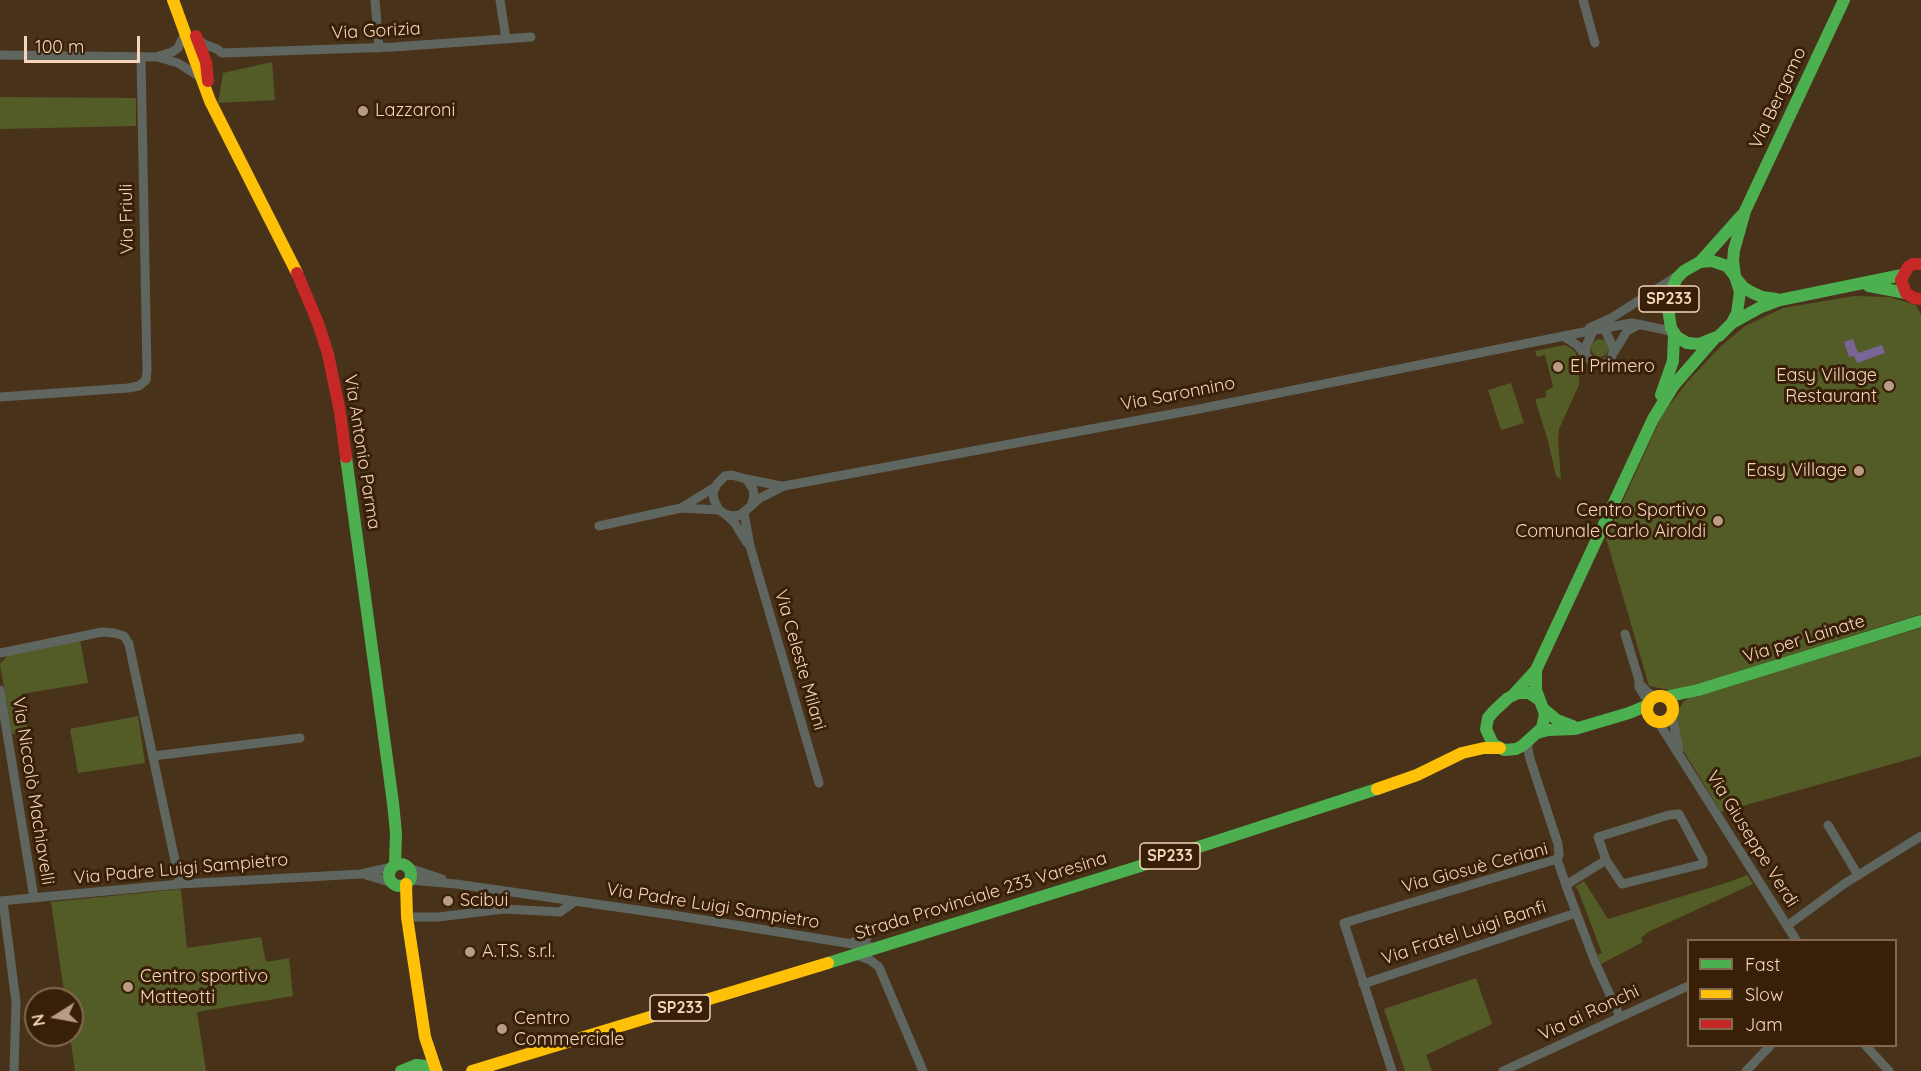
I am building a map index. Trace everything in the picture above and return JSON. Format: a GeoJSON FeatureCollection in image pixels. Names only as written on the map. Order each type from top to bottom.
{"type":"FeatureCollection","features":[{"type":"Feature","properties":{"kind":"main road","name":"Via Antonio Parma"},"geometry":{"type":"LineString","coordinates":[[173,0],[210,101],[292,262],[318,323],[328,354],[340,412],[425,1038],[436,1071]]}},
{"type":"Feature","properties":{"kind":"main road","name":"Via Antonio Parma"},"geometry":{"type":"LineString","coordinates":[[182,0],[206,62],[210,101]]}},
{"type":"Feature","properties":{"kind":"main road","name":"Via Bergamo"},"geometry":{"type":"LineString","coordinates":[[1735,276],[1734,250],[1745,211],[1844,0]]}},
{"type":"Feature","properties":{"kind":"main road","name":"Via Bergamo"},"geometry":{"type":"LineString","coordinates":[[1701,262],[1745,211]]}},
{"type":"Feature","properties":{"kind":"main road","name":"SP233"},"geometry":{"type":"LineString","coordinates":[[1462,753],[1476,740],[1494,711],[1514,694],[1536,670],[1653,419],[1673,361],[1674,334],[1669,322],[1668,308],[1672,287],[1680,274],[1689,266],[1701,262],[1712,261],[1732,270],[1740,292],[1740,299],[1737,313],[1725,331],[1705,343],[1694,344],[1674,334]]}},
{"type":"Feature","properties":{"kind":"main road"},"geometry":{"type":"LineString","coordinates":[[1906,293],[1902,285],[1902,275],[1913,264],[1921,264]]}},
{"type":"Feature","properties":{"kind":"main road"},"geometry":{"type":"LineString","coordinates":[[1732,323],[1759,308],[1780,300],[1902,275]]}},
{"type":"Feature","properties":{"kind":"main road"},"geometry":{"type":"LineString","coordinates":[[1735,276],[1743,287],[1751,292],[1762,297],[1780,300]]}},
{"type":"Feature","properties":{"kind":"main road"},"geometry":{"type":"LineString","coordinates":[[1856,285],[1875,286],[1921,299]]}},
{"type":"Feature","properties":{"kind":"main road","name":"SP233"},"geometry":{"type":"LineString","coordinates":[[1653,419],[1674,385],[1714,339]]}},
{"type":"Feature","properties":{"kind":"main road","name":"Via per Lainate"},"geometry":{"type":"LineString","coordinates":[[1532,737],[1548,730],[1567,730],[1654,707],[1698,690],[1921,621]]}},
{"type":"Feature","properties":{"kind":"main road","name":"SP233"},"geometry":{"type":"LineString","coordinates":[[1536,670],[1535,684],[1538,699],[1545,710]]}},
{"type":"Feature","properties":{"kind":"main road","name":"Via per Lainate"},"geometry":{"type":"LineString","coordinates":[[1654,707],[1666,721],[1686,697],[1698,690]]}},
{"type":"Feature","properties":{"kind":"main road"},"geometry":{"type":"LineString","coordinates":[[1514,694],[1528,693],[1538,699]]}},
{"type":"Feature","properties":{"kind":"main road"},"geometry":{"type":"LineString","coordinates":[[1654,707],[1672,702],[1673,713]]}},
{"type":"Feature","properties":{"kind":"main road"},"geometry":{"type":"LineString","coordinates":[[1545,710],[1557,720],[1580,727]]}},
{"type":"Feature","properties":{"kind":"main road"},"geometry":{"type":"LineString","coordinates":[[1532,737],[1545,721],[1545,710]]}},
{"type":"Feature","properties":{"kind":"main road"},"geometry":{"type":"LineString","coordinates":[[1486,724],[1489,738],[1500,748]]}},
{"type":"Feature","properties":{"kind":"main road","name":"SP233"},"geometry":{"type":"LineString","coordinates":[[1462,753],[1484,748],[1516,749],[1532,737]]}},
{"type":"Feature","properties":{"kind":"main road","name":"Strada Provinciale 233 Varesina"},"geometry":{"type":"LineString","coordinates":[[472,1071],[506,1062],[850,949],[874,948],[1134,868],[1396,783],[1462,753]]}},
{"type":"Feature","properties":{"kind":"main road","name":"Via Antonio Parma"},"geometry":{"type":"LineString","coordinates":[[396,833],[394,866],[390,877],[403,880]]}},
{"type":"Feature","properties":{"kind":"main road"},"geometry":{"type":"LineString","coordinates":[[394,866],[404,864],[403,880]]}},
{"type":"Feature","properties":{"kind":"main road"},"geometry":{"type":"LineString","coordinates":[[405,1069],[418,1057],[425,1038]]}},
{"type":"Feature","properties":{"kind":"main road","name":"Strada Provinciale 233 Varesina"},"geometry":{"type":"LineString","coordinates":[[490,1071],[506,1062]]}},
{"type":"Feature","properties":{"kind":"main road"},"geometry":{"type":"LineString","coordinates":[[405,1069],[427,1066],[436,1071]]}},
{"type":"Feature","properties":{"kind":"street"},"geometry":{"type":"LineString","coordinates":[[375,0],[379,48]]}},
{"type":"Feature","properties":{"kind":"street"},"geometry":{"type":"LineString","coordinates":[[500,0],[506,39]]}},
{"type":"Feature","properties":{"kind":"street"},"geometry":{"type":"LineString","coordinates":[[1583,0],[1595,43]]}},
{"type":"Feature","properties":{"kind":"street"},"geometry":{"type":"LineString","coordinates":[[0,55],[157,57],[178,48],[185,32],[196,53],[206,62]]}},
{"type":"Feature","properties":{"kind":"street","name":"Via Gorizia"},"geometry":{"type":"LineString","coordinates":[[206,62],[215,62],[222,53],[379,48],[531,37]]}},
{"type":"Feature","properties":{"kind":"street"},"geometry":{"type":"LineString","coordinates":[[198,39],[222,53]]}},
{"type":"Feature","properties":{"kind":"street"},"geometry":{"type":"LineString","coordinates":[[157,57],[178,63],[200,76]]}},
{"type":"Feature","properties":{"kind":"street","name":"Via Friuli"},"geometry":{"type":"LineString","coordinates":[[0,397],[121,389],[139,386],[146,380],[141,58]]}},
{"type":"Feature","properties":{"kind":"street","name":"Via Saronnino"},"geometry":{"type":"LineString","coordinates":[[1599,327],[1680,274]]}},
{"type":"Feature","properties":{"kind":"street","name":"Via Saronnino"},"geometry":{"type":"LineString","coordinates":[[599,526],[681,508],[722,512],[733,516],[748,510],[760,498],[784,486],[1198,409],[1579,333],[1599,327],[1632,323],[1666,330],[1674,334]]}},
{"type":"Feature","properties":{"kind":"street"},"geometry":{"type":"LineString","coordinates":[[1563,336],[1577,345],[1591,362],[1600,364],[1609,361],[1628,332],[1640,324]]}},
{"type":"Feature","properties":{"kind":"street"},"geometry":{"type":"LineString","coordinates":[[1586,355],[1586,346],[1599,327],[1613,346],[1614,351]]}},
{"type":"Feature","properties":{"kind":"street","name":"Via Saronnino"},"geometry":{"type":"LineString","coordinates":[[681,508],[715,487],[725,476],[732,475],[784,486]]}},
{"type":"Feature","properties":{"kind":"street"},"geometry":{"type":"LineString","coordinates":[[747,479],[754,496],[748,510],[750,546]]}},
{"type":"Feature","properties":{"kind":"street"},"geometry":{"type":"LineString","coordinates":[[715,487],[714,500],[722,512],[734,522],[750,546]]}},
{"type":"Feature","properties":{"kind":"street","name":"Via Celeste Milani"},"geometry":{"type":"LineString","coordinates":[[750,546],[819,783]]}},
{"type":"Feature","properties":{"kind":"street"},"geometry":{"type":"LineString","coordinates":[[0,653],[102,632],[124,636],[129,644],[180,884]]}},
{"type":"Feature","properties":{"kind":"street","name":"Via Giuseppe Verdi"},"geometry":{"type":"LineString","coordinates":[[1625,634],[1639,680],[1680,756],[1794,939]]}},
{"type":"Feature","properties":{"kind":"street","name":"Via Niccolò Machiavelli"},"geometry":{"type":"LineString","coordinates":[[0,690],[34,898]]}},
{"type":"Feature","properties":{"kind":"street","name":"Via Giuseppe Verdi"},"geometry":{"type":"LineString","coordinates":[[1673,713],[1680,756]]}},
{"type":"Feature","properties":{"kind":"street"},"geometry":{"type":"LineString","coordinates":[[1532,737],[1528,750],[1558,844],[1557,859]]}},
{"type":"Feature","properties":{"kind":"street"},"geometry":{"type":"LineString","coordinates":[[153,756],[300,738]]}},
{"type":"Feature","properties":{"kind":"street"},"geometry":{"type":"LineString","coordinates":[[1679,814],[1703,864],[1622,884],[1606,860],[1598,837],[1679,814]]}},
{"type":"Feature","properties":{"kind":"street"},"geometry":{"type":"LineString","coordinates":[[1828,825],[1858,875]]}},
{"type":"Feature","properties":{"kind":"street"},"geometry":{"type":"LineString","coordinates":[[1787,926],[1858,875],[1921,836]]}},
{"type":"Feature","properties":{"kind":"street","name":"Via Giosuè Ceriani"},"geometry":{"type":"LineString","coordinates":[[1363,984],[1344,923],[1557,859],[1576,913],[1620,1017]]}},
{"type":"Feature","properties":{"kind":"street"},"geometry":{"type":"LineString","coordinates":[[1566,885],[1606,860]]}},
{"type":"Feature","properties":{"kind":"street","name":"Via Padre Luigi Sampietro"},"geometry":{"type":"LineString","coordinates":[[14,1071],[16,1002],[2,901],[180,884],[361,874],[394,866]]}},
{"type":"Feature","properties":{"kind":"street","name":"Via Padre Luigi Sampietro"},"geometry":{"type":"LineString","coordinates":[[361,874],[456,884],[679,916],[850,949],[879,967],[923,1071]]}},
{"type":"Feature","properties":{"kind":"street","name":"Via Padre Luigi Sampietro"},"geometry":{"type":"LineString","coordinates":[[407,917],[438,917],[504,909],[560,912],[574,902]]}},
{"type":"Feature","properties":{"kind":"street","name":"Via Fratel Luigi Banfi"},"geometry":{"type":"LineString","coordinates":[[1363,984],[1576,913]]}},
{"type":"Feature","properties":{"kind":"street"},"geometry":{"type":"LineString","coordinates":[[850,949],[867,938],[870,929]]}},
{"type":"Feature","properties":{"kind":"street"},"geometry":{"type":"LineString","coordinates":[[1363,984],[1392,1071]]}},
{"type":"Feature","properties":{"kind":"street","name":"Via ai Ronchi"},"geometry":{"type":"LineString","coordinates":[[1503,1071],[1687,987]]}},
{"type":"Feature","properties":{"kind":"street"},"geometry":{"type":"LineString","coordinates":[[1753,1069],[1769,1047]]}},
{"type":"Feature","properties":{"kind":"street"},"geometry":{"type":"LineString","coordinates":[[1867,1047],[1889,1071]]}},
{"type":"Feature","properties":{"kind":"street"},"geometry":{"type":"LineString","coordinates":[[1525,1061],[1530,1071]]}},
{"type":"Feature","properties":{"kind":"green space"},"geometry":{"type":"Polygon","coordinates":[[[272,62],[275,100],[218,103],[223,73],[272,62]]]}},
{"type":"Feature","properties":{"kind":"green space"},"geometry":{"type":"Polygon","coordinates":[[[0,97],[136,98],[136,126],[0,129],[0,97]]]}},
{"type":"Feature","properties":{"kind":"green space"},"geometry":{"type":"Polygon","coordinates":[[[1854,296],[1889,297],[1916,305],[1921,315],[1921,614],[1675,691],[1649,686],[1606,538],[1662,415],[1688,381],[1721,346],[1745,326],[1783,308],[1854,296]]]}},
{"type":"Feature","properties":{"kind":"green space"},"geometry":{"type":"Polygon","coordinates":[[[1600,339],[1606,342],[1609,348],[1606,354],[1600,357],[1594,354],[1591,348],[1594,342],[1600,339]]]}},
{"type":"Feature","properties":{"kind":"green space"},"geometry":{"type":"Polygon","coordinates":[[[1565,345],[1576,353],[1579,385],[1559,429],[1561,480],[1556,476],[1535,399],[1546,397],[1546,391],[1553,387],[1545,355],[1537,357],[1535,351],[1565,345]]]}},
{"type":"Feature","properties":{"kind":"green space"},"geometry":{"type":"Polygon","coordinates":[[[1511,383],[1524,423],[1501,430],[1488,390],[1511,383]]]}},
{"type":"Feature","properties":{"kind":"green space"},"geometry":{"type":"Polygon","coordinates":[[[1921,628],[1921,756],[1721,812],[1683,750],[1677,723],[1678,711],[1684,701],[1921,628]]]}},
{"type":"Feature","properties":{"kind":"green space"},"geometry":{"type":"Polygon","coordinates":[[[80,640],[88,683],[22,694],[28,732],[12,734],[0,664],[9,654],[80,640]]]}},
{"type":"Feature","properties":{"kind":"green space"},"geometry":{"type":"Polygon","coordinates":[[[138,716],[145,763],[78,773],[70,729],[138,716]]]}},
{"type":"Feature","properties":{"kind":"green space"},"geometry":{"type":"Polygon","coordinates":[[[1747,875],[1753,884],[1648,932],[1641,938],[1643,942],[1601,964],[1597,955],[1602,953],[1575,887],[1584,881],[1608,919],[1747,875]]]}},
{"type":"Feature","properties":{"kind":"green space","name":"Centro sportivo Matteotti"},"geometry":{"type":"Polygon","coordinates":[[[181,889],[187,948],[261,937],[266,962],[289,958],[293,996],[197,1012],[206,1071],[75,1071],[72,1047],[84,1047],[84,987],[63,987],[51,902],[181,889]]]}},
{"type":"Feature","properties":{"kind":"green space"},"geometry":{"type":"Polygon","coordinates":[[[1476,978],[1492,1024],[1426,1055],[1432,1071],[1405,1071],[1384,1009],[1476,978]]]}},
{"type":"Feature","properties":{"kind":"shaded area"},"geometry":{"type":"Polygon","coordinates":[[[1853,339],[1858,353],[1882,345],[1885,353],[1857,363],[1854,356],[1849,357],[1844,342],[1853,339]]]}},
{"type":"Feature","properties":{"kind":"traffic: fast"},"geometry":{"type":"LineString","coordinates":[[1735,276],[1734,250],[1745,211],[1844,0]]}},
{"type":"Feature","properties":{"kind":"traffic: fast"},"geometry":{"type":"LineString","coordinates":[[1700,262],[1742,215]]}},
{"type":"Feature","properties":{"kind":"traffic: fast"},"geometry":{"type":"LineString","coordinates":[[1712,261],[1727,266],[1735,276],[1740,292],[1737,313],[1732,323],[1719,336],[1699,344],[1687,343],[1677,337],[1671,328],[1668,308],[1670,293],[1677,278],[1684,271],[1700,262],[1712,261]]}},
{"type":"Feature","properties":{"kind":"traffic: fast"},"geometry":{"type":"LineString","coordinates":[[1732,323],[1759,308],[1780,300],[1902,275]]}},
{"type":"Feature","properties":{"kind":"traffic: fast"},"geometry":{"type":"LineString","coordinates":[[1735,277],[1743,287],[1751,292],[1762,297],[1776,299]]}},
{"type":"Feature","properties":{"kind":"traffic: fast"},"geometry":{"type":"LineString","coordinates":[[1869,286],[1906,293]]}},
{"type":"Feature","properties":{"kind":"traffic: fast"},"geometry":{"type":"LineString","coordinates":[[1661,395],[1673,361],[1674,334]]}},
{"type":"Feature","properties":{"kind":"traffic: fast"},"geometry":{"type":"LineString","coordinates":[[1514,694],[1536,670],[1653,419],[1674,385],[1714,339]]}},
{"type":"Feature","properties":{"kind":"traffic: fast"},"geometry":{"type":"LineString","coordinates":[[346,457],[393,803],[396,833],[395,865]]}},
{"type":"Feature","properties":{"kind":"traffic: fast"},"geometry":{"type":"LineString","coordinates":[[1665,697],[1698,690],[1921,621]]}},
{"type":"Feature","properties":{"kind":"traffic: fast"},"geometry":{"type":"LineString","coordinates":[[1536,670],[1536,690],[1545,714],[1542,728],[1516,749],[1504,750],[1493,744],[1486,729],[1488,718],[1494,711],[1508,698],[1518,693],[1529,693],[1538,699]]}},
{"type":"Feature","properties":{"kind":"traffic: fast"},"geometry":{"type":"LineString","coordinates":[[1537,733],[1548,730],[1575,729],[1648,705]]}},
{"type":"Feature","properties":{"kind":"traffic: fast"},"geometry":{"type":"LineString","coordinates":[[1545,710],[1557,720],[1573,726]]}},
{"type":"Feature","properties":{"kind":"traffic: fast"},"geometry":{"type":"LineString","coordinates":[[828,963],[1134,868],[1377,789]]}},
{"type":"Feature","properties":{"kind":"traffic: fast"},"geometry":{"type":"LineString","coordinates":[[400,864],[408,867],[411,875],[408,883],[400,886],[392,883],[389,875],[392,867],[400,864]]}},
{"type":"Feature","properties":{"kind":"traffic: fast"},"geometry":{"type":"LineString","coordinates":[[401,1071],[416,1065],[427,1066],[437,1071]]}},
{"type":"Feature","properties":{"kind":"traffic: slow"},"geometry":{"type":"LineString","coordinates":[[173,0],[210,101],[297,273]]}},
{"type":"Feature","properties":{"kind":"traffic: slow"},"geometry":{"type":"LineString","coordinates":[[1660,696],[1669,700],[1673,709],[1669,718],[1660,722],[1651,718],[1647,709],[1651,700],[1660,696]]}},
{"type":"Feature","properties":{"kind":"traffic: slow"},"geometry":{"type":"LineString","coordinates":[[1377,789],[1417,775],[1462,753],[1484,748],[1500,748]]}},
{"type":"Feature","properties":{"kind":"traffic: slow"},"geometry":{"type":"LineString","coordinates":[[406,884],[407,917],[425,1037],[436,1070]]}},
{"type":"Feature","properties":{"kind":"traffic: slow"},"geometry":{"type":"LineString","coordinates":[[472,1071],[828,963]]}},
{"type":"Feature","properties":{"kind":"traffic: jam"},"geometry":{"type":"LineString","coordinates":[[196,36],[206,62],[208,81]]}},
{"type":"Feature","properties":{"kind":"traffic: jam"},"geometry":{"type":"LineString","coordinates":[[1921,264],[1908,267],[1901,280],[1906,293],[1921,299]]}},
{"type":"Feature","properties":{"kind":"traffic: jam"},"geometry":{"type":"LineString","coordinates":[[297,273],[328,354],[340,412],[346,457]]}},
{"type":"Feature","properties":{"kind":"place","name":"Lazzaroni"},"geometry":{"type":"Point","coordinates":[363,111]}},
{"type":"Feature","properties":{"kind":"place","name":"El Primero"},"geometry":{"type":"Point","coordinates":[1558,367]}},
{"type":"Feature","properties":{"kind":"place","name":"Easy Village Restaurant"},"geometry":{"type":"Point","coordinates":[1889,386]}},
{"type":"Feature","properties":{"kind":"place","name":"Easy Village"},"geometry":{"type":"Point","coordinates":[1859,471]}},
{"type":"Feature","properties":{"kind":"place","name":"Centro Sportivo Comunale Carlo Airoldi"},"geometry":{"type":"Point","coordinates":[1718,521]}},
{"type":"Feature","properties":{"kind":"place","name":"Scibui"},"geometry":{"type":"Point","coordinates":[448,901]}},
{"type":"Feature","properties":{"kind":"place","name":"A.T.S. s.r.l."},"geometry":{"type":"Point","coordinates":[470,952]}},
{"type":"Feature","properties":{"kind":"place","name":"Centro sportivo Matteotti"},"geometry":{"type":"Point","coordinates":[128,987]}},
{"type":"Feature","properties":{"kind":"place","name":"Centro Commerciale"},"geometry":{"type":"Point","coordinates":[502,1029]}}]}
